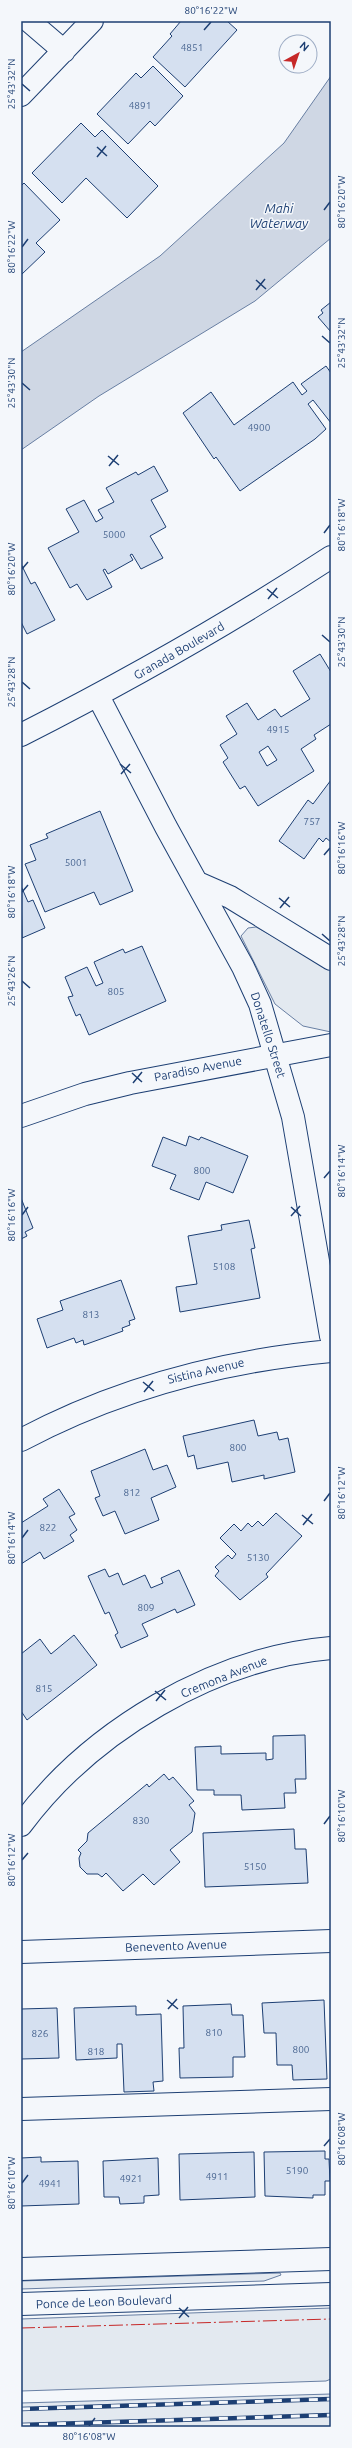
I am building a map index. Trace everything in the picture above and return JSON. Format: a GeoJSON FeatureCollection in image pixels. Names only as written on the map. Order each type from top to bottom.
{"type":"FeatureCollection","features":[{"type":"Feature","properties":{"kind":"street"},"geometry":{"type":"LineString","coordinates":[[29,21],[64,51]]}},
{"type":"Feature","properties":{"kind":"street"},"geometry":{"type":"LineString","coordinates":[[21,96],[92,21]]}},
{"type":"Feature","properties":{"kind":"street","name":"Granada Boulevard"},"geometry":{"type":"LineString","coordinates":[[21,735],[98,696],[252,609],[331,557]]}},
{"type":"Feature","properties":{"kind":"street","name":"Donatello Street"},"geometry":{"type":"LineString","coordinates":[[98,696],[252,985],[276,1054],[293,1117],[331,1336]]}},
{"type":"Feature","properties":{"kind":"street"},"geometry":{"type":"LineString","coordinates":[[198,882],[230,897],[331,959]]}},
{"type":"Feature","properties":{"kind":"street","name":"Paradiso Avenue"},"geometry":{"type":"LineString","coordinates":[[21,1116],[85,1094],[130,1083],[276,1054],[331,1045]]}},
{"type":"Feature","properties":{"kind":"street","name":"Sistina Avenue"},"geometry":{"type":"LineString","coordinates":[[21,1440],[150,1385],[195,1372],[294,1354],[331,1352]]}},
{"type":"Feature","properties":{"kind":"street","name":"Cremona Avenue"},"geometry":{"type":"LineString","coordinates":[[21,1826],[35,1807],[64,1776],[133,1720],[170,1699],[229,1673],[297,1652],[331,1648]]}},
{"type":"Feature","properties":{"kind":"street","name":"Benevento Avenue"},"geometry":{"type":"LineString","coordinates":[[21,1952],[331,1940]]}},
{"type":"Feature","properties":{"kind":"street"},"geometry":{"type":"LineString","coordinates":[[21,2109],[331,2099]]}},
{"type":"Feature","properties":{"kind":"street"},"geometry":{"type":"LineString","coordinates":[[21,2269],[331,2259]]}},
{"type":"Feature","properties":{"kind":"street","name":"Ponce de Leon Boulevard"},"geometry":{"type":"LineString","coordinates":[[21,2304],[331,2294]]}},
{"type":"Feature","properties":{"kind":"shaded area"},"geometry":{"type":"Polygon","coordinates":[[[256,927],[331,969],[331,1032],[303,1026],[275,1004],[241,936],[248,928],[256,927]]]}},
{"type":"Feature","properties":{"kind":"shaded area"},"geometry":{"type":"Polygon","coordinates":[[[280,2273],[281,2275],[264,2281],[21,2289],[21,2281],[280,2273]]]}},
{"type":"Feature","properties":{"kind":"shaded area"},"geometry":{"type":"Polygon","coordinates":[[[331,2308],[331,2379],[326,2381],[21,2391],[21,2319],[331,2308]]]}},
{"type":"Feature","properties":{"kind":"shaded area"},"geometry":{"type":"Polygon","coordinates":[[[331,2394],[331,2427],[21,2427],[21,2403],[331,2394]]]}},
{"type":"Feature","properties":{"kind":"water","name":"Mahi Waterway"},"geometry":{"type":"Polygon","coordinates":[[[331,76],[331,238],[255,301],[99,396],[21,450],[21,352],[160,256],[284,143],[331,76]]]}},
{"type":"Feature","properties":{"kind":"building"},"geometry":{"type":"Polygon","coordinates":[[[181,21],[227,21],[237,30],[185,87],[153,57],[172,36],[170,34],[181,21]]]}},
{"type":"Feature","properties":{"kind":"building"},"geometry":{"type":"Polygon","coordinates":[[[153,66],[183,96],[155,126],[150,121],[128,144],[97,114],[136,73],[141,78],[153,66]]]}},
{"type":"Feature","properties":{"kind":"building"},"geometry":{"type":"Polygon","coordinates":[[[81,123],[95,137],[102,130],[158,186],[127,218],[86,178],[62,203],[32,173],[81,123]]]}},
{"type":"Feature","properties":{"kind":"building"},"geometry":{"type":"Polygon","coordinates":[[[24,183],[60,220],[36,243],[45,252],[21,275],[21,186],[24,183]]]}},
{"type":"Feature","properties":{"kind":"building"},"geometry":{"type":"Polygon","coordinates":[[[331,302],[331,332],[318,317],[323,313],[321,310],[331,302]]]}},
{"type":"Feature","properties":{"kind":"building"},"geometry":{"type":"Polygon","coordinates":[[[326,366],[331,373],[331,423],[313,400],[308,404],[326,429],[315,439],[240,491],[216,457],[214,459],[183,413],[211,392],[234,425],[293,382],[302,395],[307,391],[301,384],[326,366]]]}},
{"type":"Feature","properties":{"kind":"building"},"geometry":{"type":"Polygon","coordinates":[[[154,466],[168,491],[151,500],[166,527],[150,536],[163,558],[141,569],[132,554],[130,555],[133,560],[108,574],[105,569],[103,570],[112,587],[87,600],[77,584],[70,588],[48,548],[79,532],[66,509],[84,500],[96,522],[103,518],[98,510],[114,502],[106,488],[136,472],[138,475],[154,466]]]}},
{"type":"Feature","properties":{"kind":"building"},"geometry":{"type":"Polygon","coordinates":[[[21,564],[31,584],[35,582],[55,620],[27,634],[21,622],[21,564]]]}},
{"type":"Feature","properties":{"kind":"building"},"geometry":{"type":"Polygon","coordinates":[[[320,654],[331,672],[331,724],[314,735],[316,739],[301,749],[314,771],[258,806],[245,786],[240,789],[223,762],[228,758],[220,745],[237,734],[226,716],[247,703],[258,720],[275,709],[281,717],[310,699],[293,671],[320,654]],[[268,746],[259,752],[267,766],[277,760],[268,746]]]}},
{"type":"Feature","properties":{"kind":"building"},"geometry":{"type":"Polygon","coordinates":[[[331,780],[331,842],[326,838],[323,842],[319,838],[304,859],[279,841],[308,800],[313,804],[331,780]]]}},
{"type":"Feature","properties":{"kind":"building"},"geometry":{"type":"Polygon","coordinates":[[[100,811],[133,891],[100,905],[94,892],[45,912],[25,864],[36,860],[30,845],[48,838],[46,834],[100,811]]]}},
{"type":"Feature","properties":{"kind":"building"},"geometry":{"type":"Polygon","coordinates":[[[21,886],[28,902],[33,900],[45,928],[22,938],[21,886]]]}},
{"type":"Feature","properties":{"kind":"building"},"geometry":{"type":"Polygon","coordinates":[[[142,946],[166,1001],[89,1035],[80,1014],[76,1016],[68,997],[73,996],[65,977],[87,967],[96,986],[103,983],[94,962],[123,949],[125,953],[142,946]]]}},
{"type":"Feature","properties":{"kind":"building"},"geometry":{"type":"Polygon","coordinates":[[[189,1136],[199,1140],[201,1137],[248,1156],[233,1193],[206,1182],[199,1200],[170,1189],[176,1175],[152,1166],[163,1137],[186,1146],[189,1136]]]}},
{"type":"Feature","properties":{"kind":"building"},"geometry":{"type":"Polygon","coordinates":[[[21,1198],[33,1228],[25,1232],[27,1236],[21,1239],[21,1198]]]}},
{"type":"Feature","properties":{"kind":"building"},"geometry":{"type":"Polygon","coordinates":[[[249,1220],[255,1248],[251,1249],[260,1298],[180,1312],[176,1287],[197,1284],[188,1236],[222,1230],[221,1225],[249,1220]]]}},
{"type":"Feature","properties":{"kind":"building"},"geometry":{"type":"Polygon","coordinates":[[[121,1280],[135,1319],[129,1321],[130,1325],[122,1328],[123,1331],[84,1345],[83,1340],[76,1343],[74,1338],[47,1348],[37,1319],[63,1310],[60,1301],[121,1280]]]}},
{"type":"Feature","properties":{"kind":"building"},"geometry":{"type":"Polygon","coordinates":[[[254,1420],[258,1436],[277,1432],[279,1440],[288,1438],[295,1472],[264,1479],[264,1475],[232,1482],[228,1462],[197,1469],[194,1455],[188,1457],[183,1436],[254,1420]]]}},
{"type":"Feature","properties":{"kind":"building"},"geometry":{"type":"Polygon","coordinates":[[[145,1449],[153,1470],[167,1465],[176,1487],[151,1498],[159,1520],[125,1534],[115,1511],[103,1516],[95,1498],[100,1496],[91,1471],[145,1449]]]}},
{"type":"Feature","properties":{"kind":"building"},"geometry":{"type":"Polygon","coordinates":[[[59,1489],[75,1514],[69,1517],[77,1530],[70,1535],[74,1541],[44,1559],[40,1552],[21,1564],[21,1523],[48,1506],[43,1499],[59,1489]]]}},
{"type":"Feature","properties":{"kind":"building"},"geometry":{"type":"Polygon","coordinates":[[[276,1513],[302,1536],[266,1574],[268,1577],[240,1600],[215,1576],[219,1571],[215,1567],[228,1555],[232,1559],[236,1554],[220,1538],[234,1524],[241,1531],[248,1523],[252,1527],[258,1521],[263,1526],[276,1513]]]}},
{"type":"Feature","properties":{"kind":"building"},"geometry":{"type":"Polygon","coordinates":[[[105,1569],[109,1577],[118,1573],[123,1585],[145,1575],[151,1588],[163,1583],[161,1578],[179,1570],[195,1605],[177,1613],[175,1609],[142,1624],[148,1636],[121,1648],[115,1635],[118,1633],[109,1612],[105,1614],[88,1576],[105,1569]]]}},
{"type":"Feature","properties":{"kind":"building"},"geometry":{"type":"Polygon","coordinates":[[[74,1635],[97,1665],[27,1720],[21,1711],[21,1654],[40,1639],[51,1654],[74,1635]]]}},
{"type":"Feature","properties":{"kind":"building"},"geometry":{"type":"Polygon","coordinates":[[[305,1735],[306,1779],[295,1779],[296,1793],[284,1793],[285,1808],[242,1810],[241,1795],[214,1795],[214,1790],[197,1790],[195,1747],[221,1746],[221,1754],[266,1753],[266,1760],[273,1759],[273,1736],[305,1735]]]}},
{"type":"Feature","properties":{"kind":"building"},"geometry":{"type":"Polygon","coordinates":[[[164,1774],[169,1780],[173,1777],[194,1801],[189,1805],[195,1813],[192,1832],[170,1850],[180,1862],[154,1885],[143,1874],[123,1891],[106,1873],[102,1877],[98,1874],[87,1874],[80,1867],[79,1858],[81,1853],[78,1850],[87,1841],[88,1833],[147,1784],[149,1787],[164,1774]]]}},
{"type":"Feature","properties":{"kind":"building"},"geometry":{"type":"Polygon","coordinates":[[[294,1829],[295,1849],[306,1849],[308,1883],[205,1887],[203,1833],[294,1829]]]}},
{"type":"Feature","properties":{"kind":"building"},"geometry":{"type":"Polygon","coordinates":[[[324,2000],[327,2079],[293,2080],[292,2065],[277,2065],[276,2033],[264,2033],[262,2003],[324,2000]]]}},
{"type":"Feature","properties":{"kind":"building"},"geometry":{"type":"Polygon","coordinates":[[[231,2004],[232,2015],[243,2015],[245,2057],[233,2057],[233,2077],[180,2078],[179,2048],[184,2048],[183,2006],[231,2004]]]}},
{"type":"Feature","properties":{"kind":"building"},"geometry":{"type":"Polygon","coordinates":[[[136,2006],[136,2015],[161,2014],[163,2081],[153,2082],[154,2091],[124,2092],[122,2044],[117,2044],[117,2058],[76,2060],[74,2008],[136,2006]]]}},
{"type":"Feature","properties":{"kind":"building"},"geometry":{"type":"Polygon","coordinates":[[[57,2008],[59,2058],[21,2059],[21,2009],[57,2008]]]}},
{"type":"Feature","properties":{"kind":"building"},"geometry":{"type":"Polygon","coordinates":[[[325,2151],[325,2159],[329,2159],[330,2181],[325,2181],[325,2195],[313,2195],[313,2198],[265,2196],[264,2152],[325,2151]]]}},
{"type":"Feature","properties":{"kind":"building"},"geometry":{"type":"Polygon","coordinates":[[[254,2152],[255,2197],[180,2200],[179,2154],[254,2152]]]}},
{"type":"Feature","properties":{"kind":"building"},"geometry":{"type":"Polygon","coordinates":[[[41,2157],[41,2162],[78,2161],[79,2204],[21,2206],[21,2158],[41,2157]]]}},
{"type":"Feature","properties":{"kind":"building"},"geometry":{"type":"Polygon","coordinates":[[[158,2158],[159,2195],[144,2196],[144,2203],[120,2204],[119,2197],[104,2197],[103,2161],[158,2158]]]}},
{"type":"Feature","properties":{"kind":"railway"},"geometry":{"type":"LineString","coordinates":[[21,2409],[331,2399]]}},
{"type":"Feature","properties":{"kind":"railway"},"geometry":{"type":"LineString","coordinates":[[21,2425],[331,2415]]}},
{"type":"Feature","properties":{"kind":"power"},"geometry":{"type":"LineString","coordinates":[[21,2328],[331,2319]]}}]}
